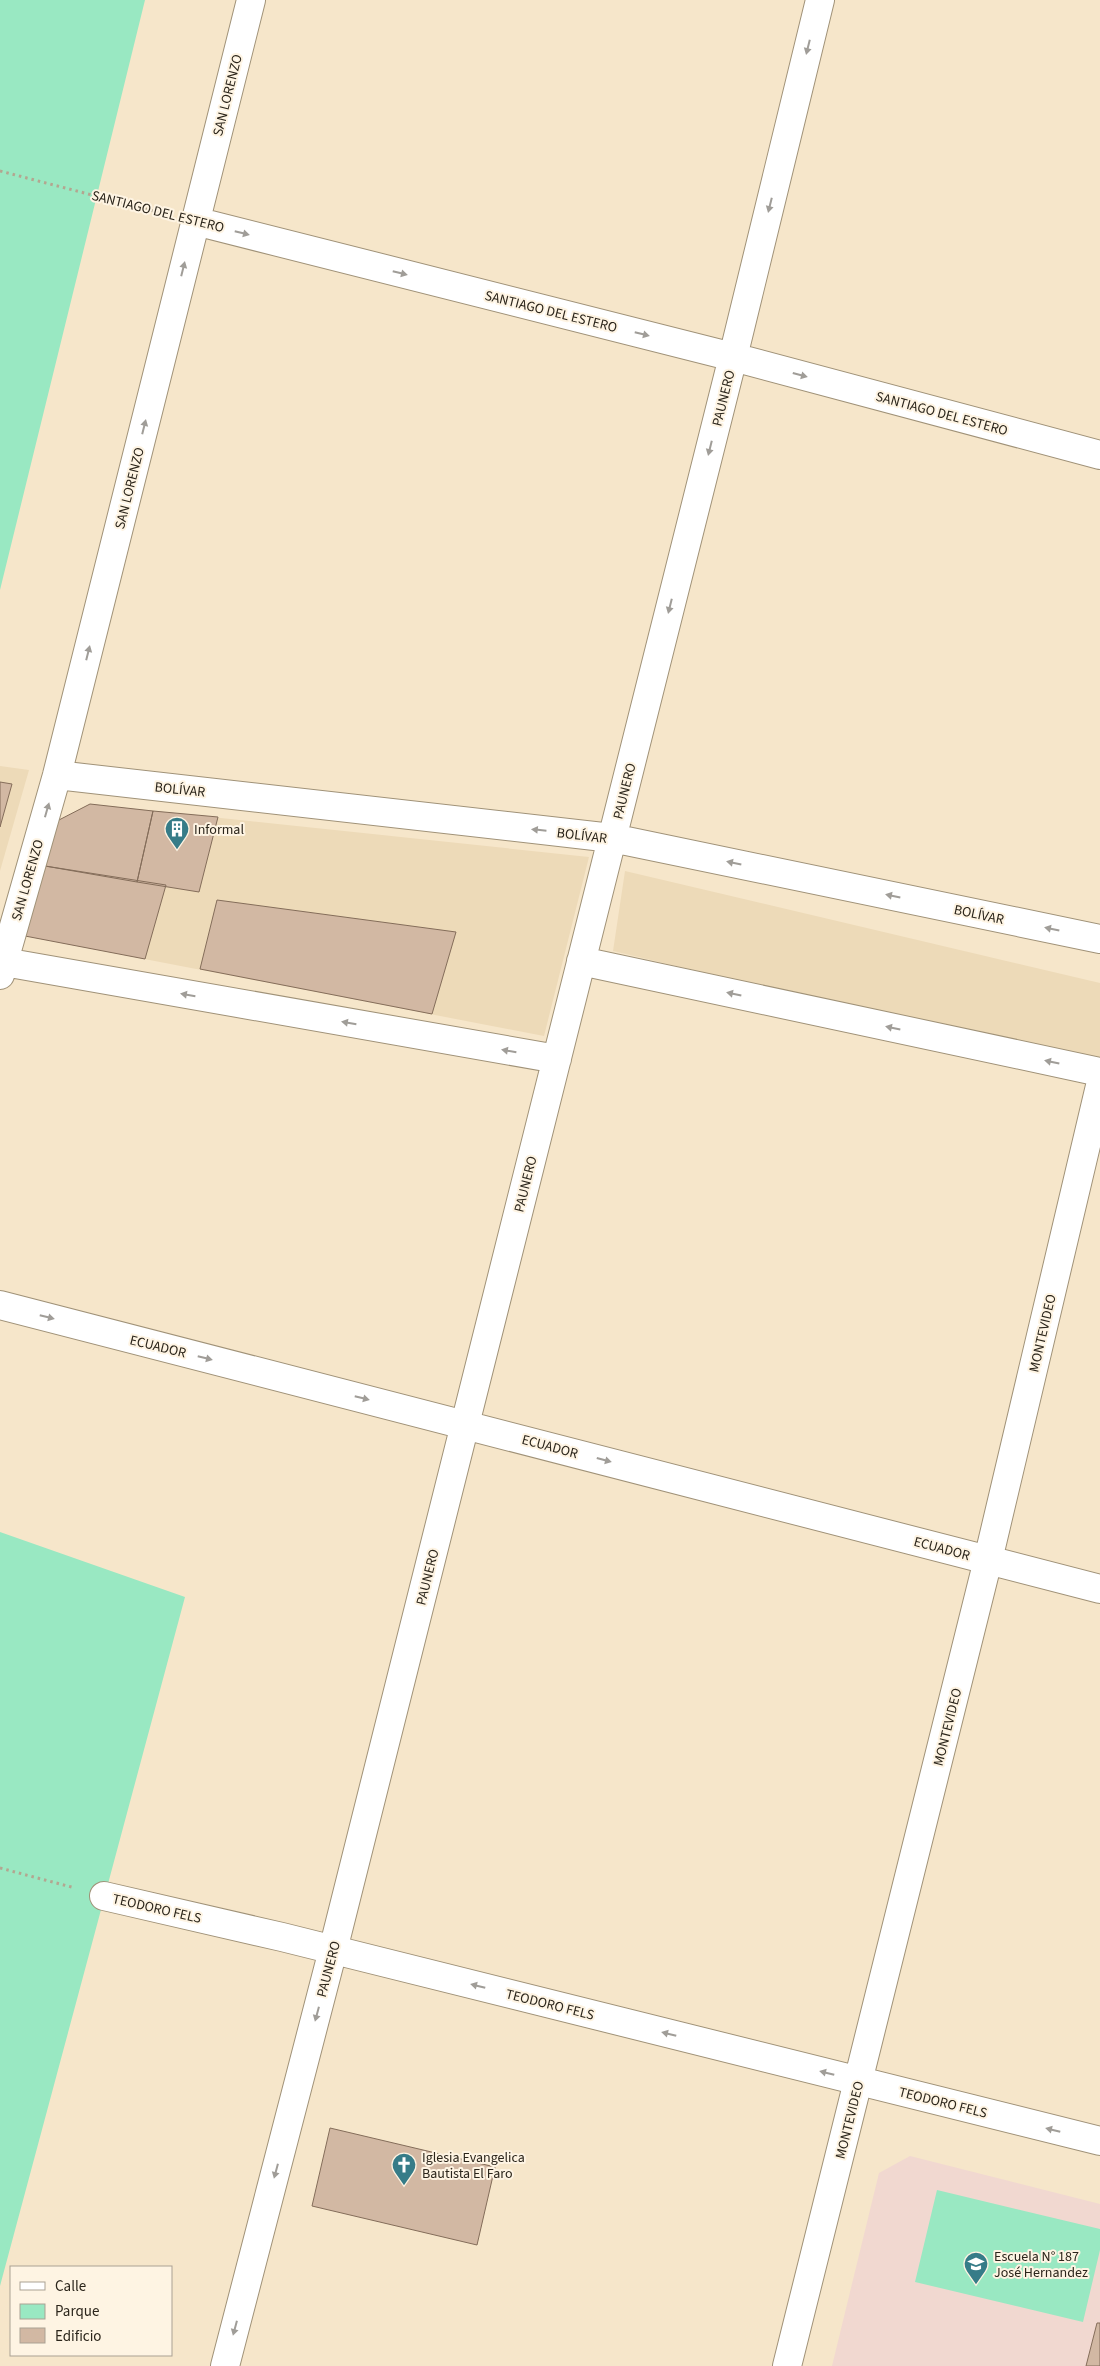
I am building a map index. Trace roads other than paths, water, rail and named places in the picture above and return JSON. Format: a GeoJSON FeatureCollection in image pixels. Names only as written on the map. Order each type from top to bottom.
{"type":"FeatureCollection","features":[{"type":"Feature","properties":{"kind":"street","name":"SAN LORENZO"},"geometry":{"type":"LineString","coordinates":[[2,969],[57,775],[251,0]]}},
{"type":"Feature","properties":{"kind":"street","name":"PAUNERO"},"geometry":{"type":"LineString","coordinates":[[225,2366],[333,1950],[733,357],[820,0]]}},
{"type":"Feature","properties":{"kind":"street","name":"SANTIAGO DEL ESTERO"},"geometry":{"type":"LineString","coordinates":[[195,221],[733,357],[1100,455]]}},
{"type":"Feature","properties":{"kind":"street","name":"BOLÍVAR"},"geometry":{"type":"LineString","coordinates":[[57,775],[612,838],[1100,938]]}},
{"type":"Feature","properties":{"kind":"street"},"geometry":{"type":"LineString","coordinates":[[581,961],[1100,1072]]}},
{"type":"Feature","properties":{"kind":"street"},"geometry":{"type":"LineString","coordinates":[[2,969],[557,1059]]}},
{"type":"Feature","properties":{"kind":"street","name":"MONTEVIDEO"},"geometry":{"type":"LineString","coordinates":[[787,2366],[988,1560],[1094,1145],[1100,1086]]}},
{"type":"Feature","properties":{"kind":"street","name":"ECUADOR"},"geometry":{"type":"LineString","coordinates":[[0,1306],[1100,1588]]}},
{"type":"Feature","properties":{"kind":"street","name":"TEODORO FELS"},"geometry":{"type":"LineString","coordinates":[[104,1896],[333,1950],[1100,2141]]}},
{"type":"Feature","properties":{"kind":"place","name":"Informal"},"geometry":{"type":"Point","coordinates":[177,850]}},
{"type":"Feature","properties":{"kind":"place","name":"Iglesia Evangelica Bautista El Faro"},"geometry":{"type":"Point","coordinates":[404,2186]}},
{"type":"Feature","properties":{"kind":"place","name":"Escuela N° 187 José Hernandez"},"geometry":{"type":"Point","coordinates":[976,2285]}}]}
